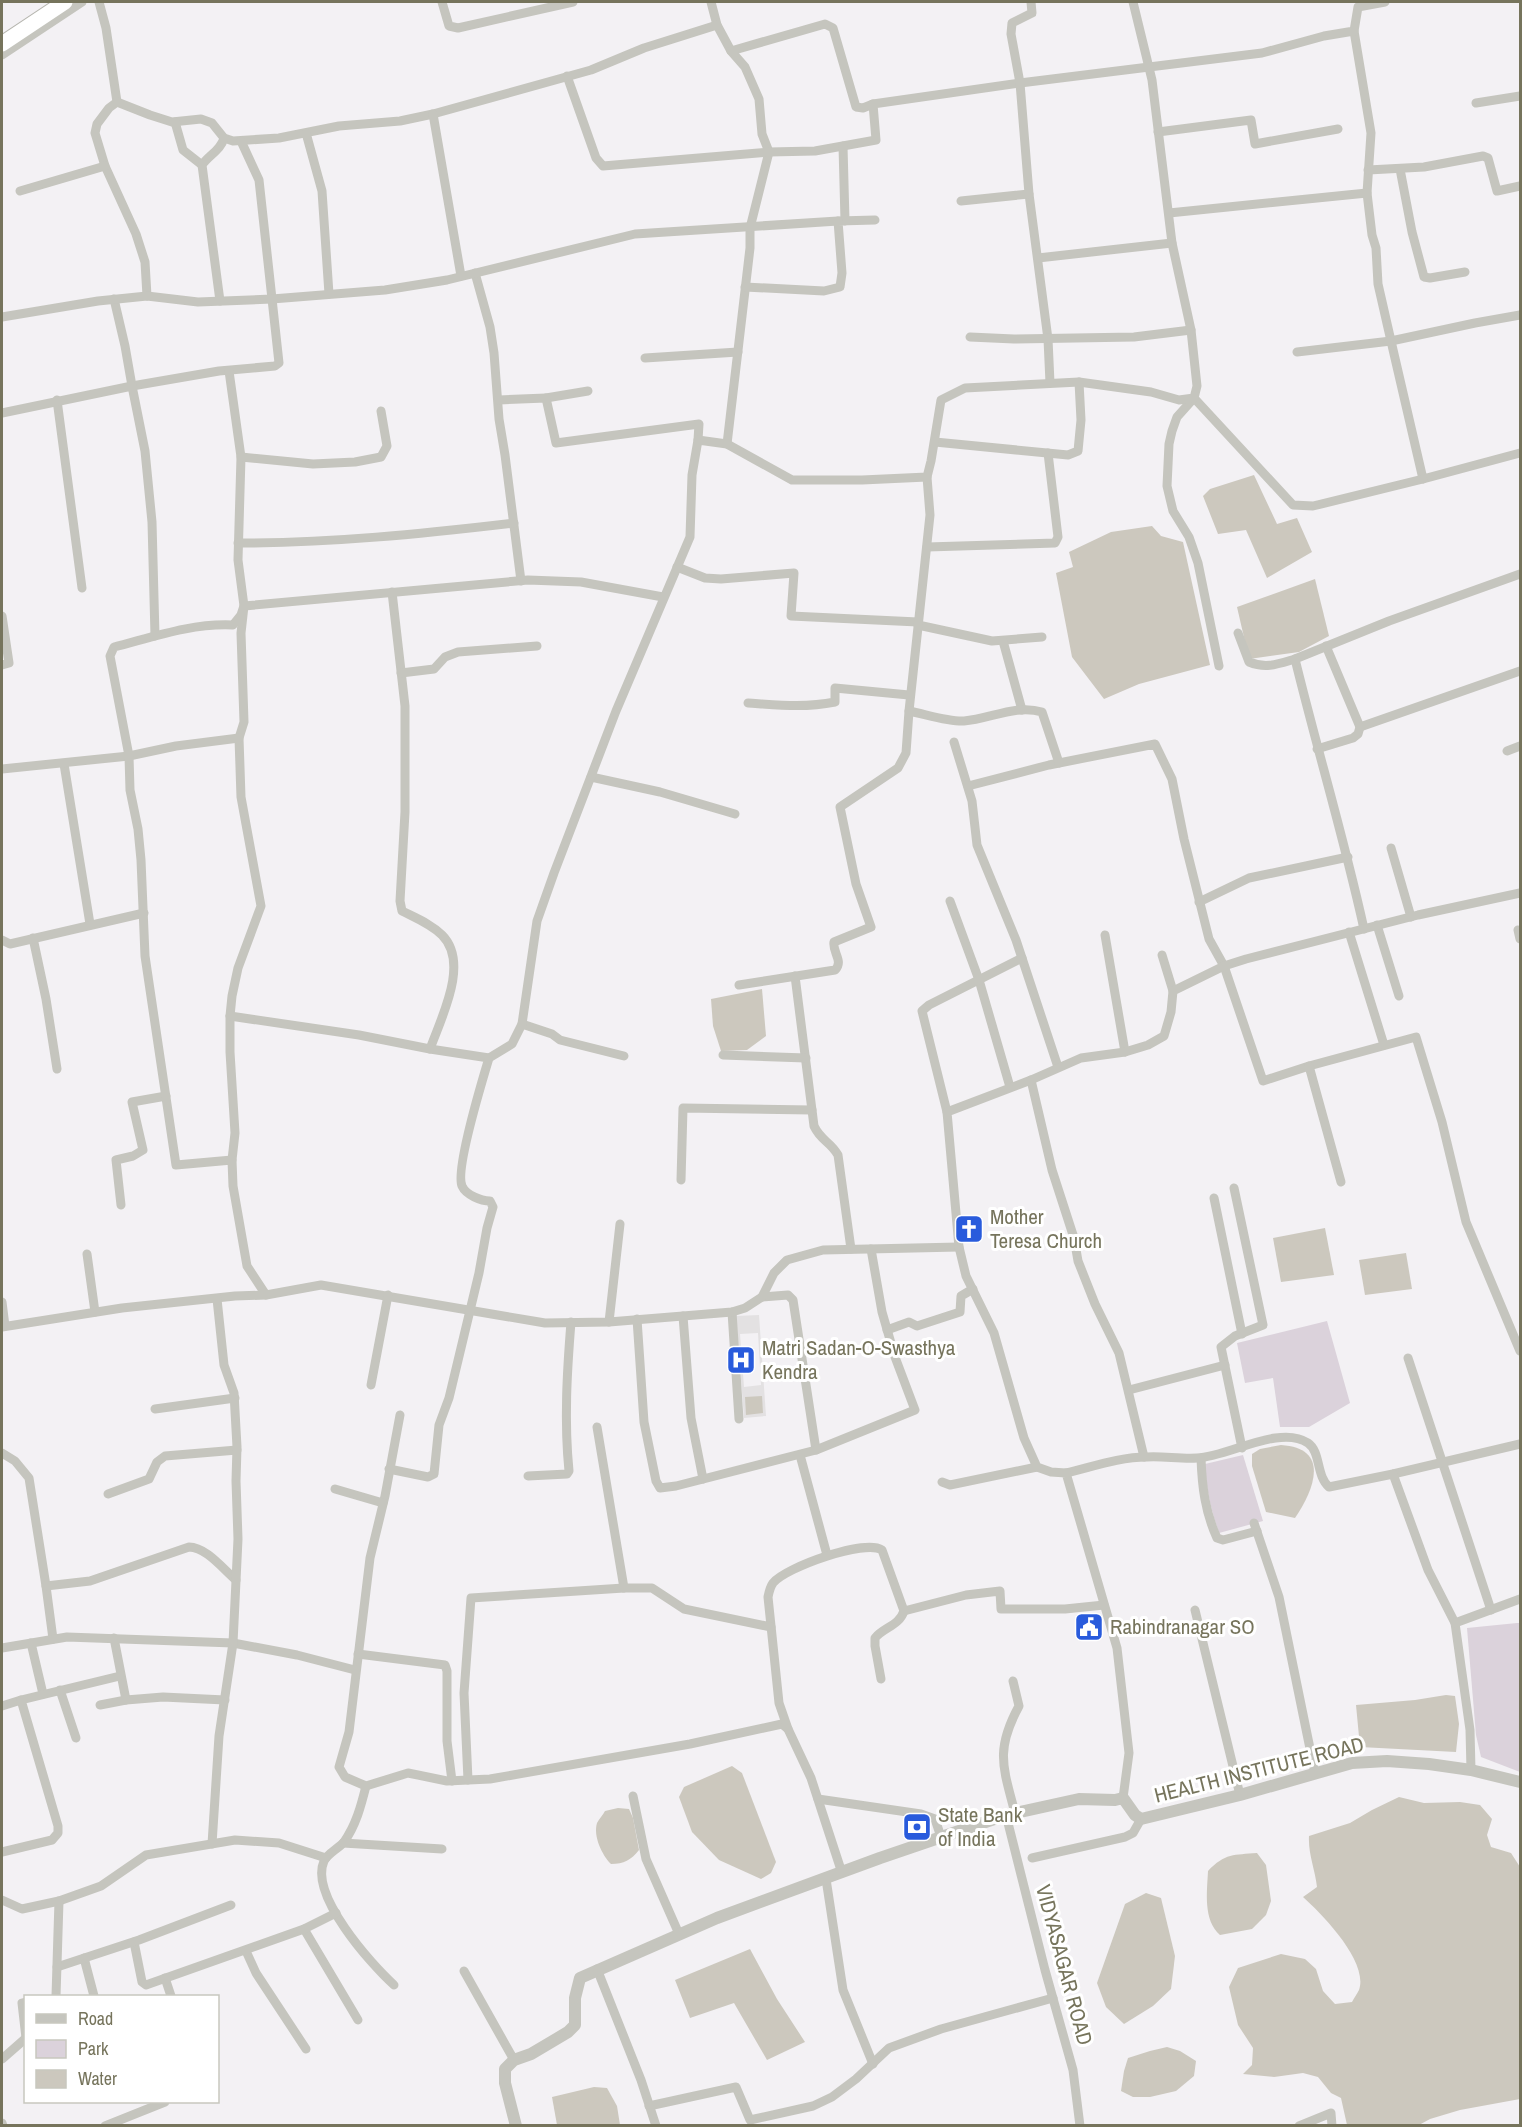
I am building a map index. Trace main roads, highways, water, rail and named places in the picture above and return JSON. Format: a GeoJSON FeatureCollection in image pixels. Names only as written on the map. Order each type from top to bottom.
{"type":"FeatureCollection","features":[{"type":"Feature","properties":{"kind":"highway"},"geometry":{"type":"LineString","coordinates":[[2,44],[65,2]]}},
{"type":"Feature","properties":{"kind":"water"},"geometry":{"type":"Polygon","coordinates":[[[1254,475],[1277,524],[1297,518],[1312,552],[1267,578],[1246,530],[1218,534],[1203,496],[1210,489],[1254,475]]]}},
{"type":"Feature","properties":{"kind":"water"},"geometry":{"type":"Polygon","coordinates":[[[1152,526],[1161,536],[1183,542],[1210,665],[1139,684],[1104,699],[1072,657],[1056,573],[1073,567],[1069,552],[1111,532],[1152,526]]]}},
{"type":"Feature","properties":{"kind":"water"},"geometry":{"type":"Polygon","coordinates":[[[1315,579],[1329,636],[1299,652],[1249,659],[1237,607],[1315,579]]]}},
{"type":"Feature","properties":{"kind":"water"},"geometry":{"type":"Polygon","coordinates":[[[762,989],[766,1036],[747,1050],[721,1051],[713,1026],[711,999],[762,989]]]}},
{"type":"Feature","properties":{"kind":"water"},"geometry":{"type":"Polygon","coordinates":[[[1325,1228],[1334,1275],[1281,1282],[1273,1238],[1325,1228]]]}},
{"type":"Feature","properties":{"kind":"water"},"geometry":{"type":"Polygon","coordinates":[[[1406,1253],[1412,1289],[1365,1295],[1359,1260],[1406,1253]]]}},
{"type":"Feature","properties":{"kind":"water"},"geometry":{"type":"Polygon","coordinates":[[[762,1396],[763,1413],[746,1415],[745,1397],[762,1396]]]}},
{"type":"Feature","properties":{"kind":"water"},"geometry":{"type":"Polygon","coordinates":[[[1281,1445],[1297,1448],[1307,1454],[1314,1472],[1308,1495],[1295,1518],[1266,1512],[1252,1466],[1252,1454],[1260,1449],[1281,1445]]]}},
{"type":"Feature","properties":{"kind":"water"},"geometry":{"type":"Polygon","coordinates":[[[1446,1695],[1455,1696],[1459,1724],[1456,1752],[1360,1747],[1356,1705],[1446,1695]]]}},
{"type":"Feature","properties":{"kind":"water"},"geometry":{"type":"Polygon","coordinates":[[[732,1766],[742,1773],[776,1862],[771,1873],[761,1879],[719,1860],[692,1832],[679,1797],[684,1787],[732,1766]]]}},
{"type":"Feature","properties":{"kind":"water"},"geometry":{"type":"Polygon","coordinates":[[[1399,1797],[1424,1803],[1460,1802],[1480,1805],[1492,1819],[1487,1835],[1491,1847],[1511,1853],[1520,1867],[1520,2099],[1460,2110],[1430,2119],[1419,2125],[1347,2125],[1341,2098],[1331,2093],[1318,2077],[1303,2073],[1274,2077],[1243,2074],[1252,2065],[1253,2048],[1238,2025],[1229,1987],[1238,1968],[1281,1954],[1305,1959],[1316,1969],[1323,1991],[1335,2004],[1352,2002],[1359,1990],[1360,1979],[1351,1953],[1332,1927],[1303,1897],[1317,1887],[1309,1836],[1350,1823],[1399,1797]]]}},
{"type":"Feature","properties":{"kind":"water"},"geometry":{"type":"Polygon","coordinates":[[[618,1808],[629,1809],[639,1850],[627,1861],[611,1864],[599,1845],[596,1828],[605,1811],[618,1808]]]}},
{"type":"Feature","properties":{"kind":"water"},"geometry":{"type":"Polygon","coordinates":[[[1257,1853],[1266,1865],[1271,1901],[1266,1915],[1252,1929],[1220,1935],[1208,1914],[1208,1871],[1225,1858],[1257,1853]]]}},
{"type":"Feature","properties":{"kind":"water"},"geometry":{"type":"Polygon","coordinates":[[[1146,1893],[1161,1898],[1175,1956],[1171,1989],[1153,2006],[1124,2024],[1106,2007],[1097,1983],[1125,1904],[1146,1893]]]}},
{"type":"Feature","properties":{"kind":"water"},"geometry":{"type":"Polygon","coordinates":[[[750,1949],[777,1999],[805,2042],[767,2060],[734,2003],[690,2018],[675,1980],[750,1949]]]}},
{"type":"Feature","properties":{"kind":"water"},"geometry":{"type":"Polygon","coordinates":[[[1167,2047],[1180,2051],[1196,2061],[1194,2076],[1176,2091],[1150,2097],[1133,2097],[1121,2091],[1128,2058],[1167,2047]]]}},
{"type":"Feature","properties":{"kind":"water"},"geometry":{"type":"Polygon","coordinates":[[[594,2087],[607,2088],[617,2106],[620,2125],[557,2125],[552,2097],[594,2087]]]}},
{"type":"Feature","properties":{"kind":"place","name":"Mother Teresa Church"},"geometry":{"type":"Point","coordinates":[969,1229]}},
{"type":"Feature","properties":{"kind":"place","name":"Matri Sadan-O-Swasthya Kendra"},"geometry":{"type":"Point","coordinates":[741,1360]}},
{"type":"Feature","properties":{"kind":"place","name":"Rabindranagar SO"},"geometry":{"type":"Point","coordinates":[1089,1627]}},
{"type":"Feature","properties":{"kind":"place","name":"State Bank of India"},"geometry":{"type":"Point","coordinates":[917,1827]}}]}
